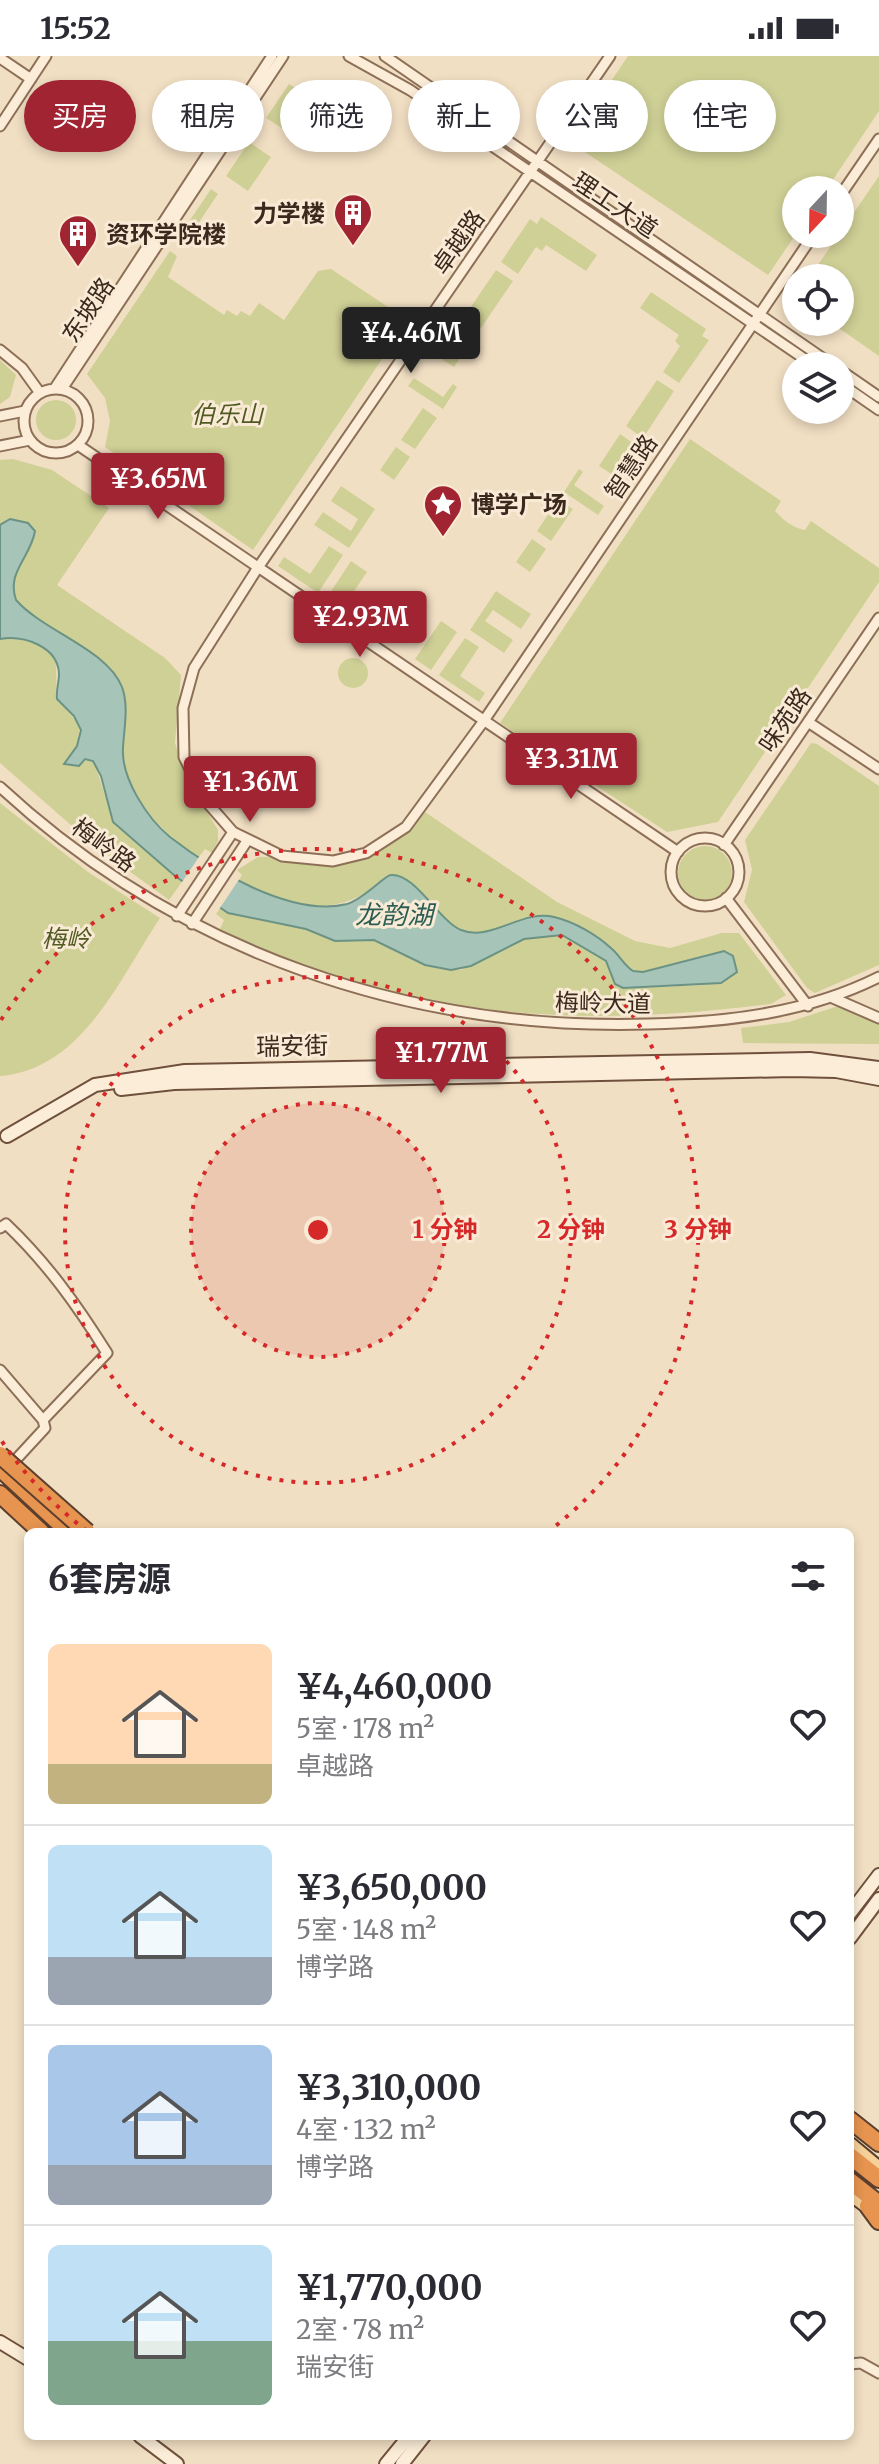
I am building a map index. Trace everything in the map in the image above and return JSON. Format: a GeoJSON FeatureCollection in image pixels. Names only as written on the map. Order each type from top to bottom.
{"type":"FeatureCollection","features":[{"type":"Feature","properties":{"kind":"highway"},"geometry":{"type":"LineString","coordinates":[[3,1463],[65,1528]]}},
{"type":"Feature","properties":{"kind":"highway"},"geometry":{"type":"LineString","coordinates":[[3,1463],[81,1528]]}},
{"type":"Feature","properties":{"kind":"highway"},"geometry":{"type":"LineString","coordinates":[[0,1494],[37,1528]]}},
{"type":"Feature","properties":{"kind":"highway"},"geometry":{"type":"LineString","coordinates":[[854,2123],[879,2143]]}},
{"type":"Feature","properties":{"kind":"highway"},"geometry":{"type":"LineString","coordinates":[[854,2159],[879,2179]]}},
{"type":"Feature","properties":{"kind":"highway"},"geometry":{"type":"LineString","coordinates":[[854,2185],[875,2208],[879,2221]]}},
{"type":"Feature","properties":{"kind":"main road","name":"瑞安街"},"geometry":{"type":"LineString","coordinates":[[879,1068],[810,1059],[720,1059],[185,1071],[95,1085],[9,1138],[94,1093],[174,1083],[777,1070],[836,1071],[879,1079]]}},
{"type":"Feature","properties":{"kind":"main road"},"geometry":{"type":"LineString","coordinates":[[0,1503],[29,1528]]}},
{"type":"Feature","properties":{"kind":"main road"},"geometry":{"type":"LineString","coordinates":[[854,1908],[879,1875]]}},
{"type":"Feature","properties":{"kind":"main road"},"geometry":{"type":"LineString","coordinates":[[854,1933],[879,1899]]}},
{"type":"Feature","properties":{"kind":"main road"},"geometry":{"type":"LineString","coordinates":[[854,2148],[879,2169]]}},
{"type":"Feature","properties":{"kind":"main road"},"geometry":{"type":"LineString","coordinates":[[854,2195],[875,2208]]}},
{"type":"Feature","properties":{"kind":"main road"},"geometry":{"type":"LineString","coordinates":[[0,2342],[24,2357]]}},
{"type":"Feature","properties":{"kind":"main road"},"geometry":{"type":"LineString","coordinates":[[145,2440],[177,2464]]}},
{"type":"Feature","properties":{"kind":"main road"},"geometry":{"type":"LineString","coordinates":[[386,2464],[406,2440]]}},
{"type":"Feature","properties":{"kind":"main road"},"geometry":{"type":"LineString","coordinates":[[402,2464],[421,2440]]}},
{"type":"Feature","properties":{"kind":"street"},"geometry":{"type":"LineString","coordinates":[[0,126],[46,56]]}},
{"type":"Feature","properties":{"kind":"street","name":"东坡路"},"geometry":{"type":"LineString","coordinates":[[59,389],[272,56]]}},
{"type":"Feature","properties":{"kind":"street","name":"东坡路"},"geometry":{"type":"LineString","coordinates":[[59,389],[283,56]]}},
{"type":"Feature","properties":{"kind":"street","name":"理工大道"},"geometry":{"type":"LineString","coordinates":[[349,56],[390,77],[795,352]]}},
{"type":"Feature","properties":{"kind":"street","name":"理工大道"},"geometry":{"type":"LineString","coordinates":[[385,56],[814,352]]}},
{"type":"Feature","properties":{"kind":"street","name":"卓越路"},"geometry":{"type":"LineString","coordinates":[[257,569],[610,56]]}},
{"type":"Feature","properties":{"kind":"street"},"geometry":{"type":"LineString","coordinates":[[0,58],[31,79]]}},
{"type":"Feature","properties":{"kind":"street"},"geometry":{"type":"LineString","coordinates":[[854,176],[879,139]]}},
{"type":"Feature","properties":{"kind":"street","name":"智慧路"},"geometry":{"type":"LineString","coordinates":[[483,722],[804,248]]}},
{"type":"Feature","properties":{"kind":"street"},"geometry":{"type":"LineString","coordinates":[[0,350],[22,368],[40,393]]}},
{"type":"Feature","properties":{"kind":"street"},"geometry":{"type":"LineString","coordinates":[[854,380],[879,397]]}},
{"type":"Feature","properties":{"kind":"street"},"geometry":{"type":"LineString","coordinates":[[59,389],[80,398],[89,416],[86,435],[78,445],[66,452],[53,453],[40,449],[30,440],[24,423],[25,411],[40,393],[59,389]]}},
{"type":"Feature","properties":{"kind":"street"},"geometry":{"type":"LineString","coordinates":[[854,393],[879,410]]}},
{"type":"Feature","properties":{"kind":"street"},"geometry":{"type":"LineString","coordinates":[[0,416],[25,411]]}},
{"type":"Feature","properties":{"kind":"street"},"geometry":{"type":"LineString","coordinates":[[0,446],[30,440]]}},
{"type":"Feature","properties":{"kind":"street"},"geometry":{"type":"LineString","coordinates":[[78,445],[678,852]]}},
{"type":"Feature","properties":{"kind":"street"},"geometry":{"type":"LineString","coordinates":[[257,569],[194,668],[181,720],[182,743],[192,777],[218,817],[233,832],[282,856],[323,861],[352,858],[379,846],[406,827],[483,722]]}},
{"type":"Feature","properties":{"kind":"street","name":"味苑路"},"geometry":{"type":"LineString","coordinates":[[724,845],[879,618]]}},
{"type":"Feature","properties":{"kind":"street"},"geometry":{"type":"LineString","coordinates":[[808,722],[879,769]]}},
{"type":"Feature","properties":{"kind":"street","name":"梅岭路"},"geometry":{"type":"LineString","coordinates":[[0,787],[73,848],[192,924]]}},
{"type":"Feature","properties":{"kind":"street"},"geometry":{"type":"LineString","coordinates":[[177,916],[233,832]]}},
{"type":"Feature","properties":{"kind":"street"},"geometry":{"type":"LineString","coordinates":[[697,839],[724,845],[738,868],[736,885],[726,898],[714,904],[700,905],[681,896],[671,871],[678,852],[697,839]]}},
{"type":"Feature","properties":{"kind":"street"},"geometry":{"type":"LineString","coordinates":[[192,924],[247,841]]}},
{"type":"Feature","properties":{"kind":"street"},"geometry":{"type":"LineString","coordinates":[[726,898],[808,1006]]}},
{"type":"Feature","properties":{"kind":"street","name":"梅岭大道"},"geometry":{"type":"LineString","coordinates":[[192,924],[331,982],[387,998],[495,1018],[580,1024],[663,1024],[735,1019],[808,1006],[879,977]]}},
{"type":"Feature","properties":{"kind":"street"},"geometry":{"type":"LineString","coordinates":[[833,998],[879,1018]]}},
{"type":"Feature","properties":{"kind":"street"},"geometry":{"type":"LineString","coordinates":[[0,1228],[6,1224],[39,1256],[71,1296],[107,1353],[43,1420]]}},
{"type":"Feature","properties":{"kind":"street"},"geometry":{"type":"LineString","coordinates":[[0,1370],[43,1420],[45,1428],[3,1463]]}},
{"type":"Feature","properties":{"kind":"street"},"geometry":{"type":"LineString","coordinates":[[854,2364],[861,2363],[879,2373]]}},
{"type":"Feature","properties":{"kind":"green space"},"geometry":{"type":"Polygon","coordinates":[[[628,56],[879,56],[879,111],[835,176],[782,176],[782,248],[786,248],[768,275],[585,152],[648,152],[648,80],[612,80],[628,56]]]}},
{"type":"Feature","properties":{"kind":"green space"},"geometry":{"type":"Polygon","coordinates":[[[280,97],[280,127],[266,118],[280,97]]]}},
{"type":"Feature","properties":{"kind":"green space"},"geometry":{"type":"Polygon","coordinates":[[[242,152],[264,152],[271,157],[248,191],[226,176],[242,152]]]}},
{"type":"Feature","properties":{"kind":"green space"},"geometry":{"type":"Polygon","coordinates":[[[879,176],[879,356],[850,336],[854,336],[854,264],[819,264],[830,248],[854,248],[854,212],[879,176]]]}},
{"type":"Feature","properties":{"kind":"green space"},"geometry":{"type":"Polygon","coordinates":[[[211,189],[218,194],[187,240],[180,235],[211,189]]]}},
{"type":"Feature","properties":{"kind":"green space"},"geometry":{"type":"Polygon","coordinates":[[[541,217],[597,255],[586,271],[546,245],[542,251],[536,247],[518,274],[501,262],[530,219],[537,224],[541,217]]]}},
{"type":"Feature","properties":{"kind":"green space","name":"伯乐山"},"geometry":{"type":"Polygon","coordinates":[[[170,251],[177,256],[168,277],[224,315],[227,310],[237,316],[241,311],[250,316],[259,303],[284,320],[318,271],[331,269],[403,317],[403,328],[253,550],[105,447],[110,421],[105,398],[87,374],[170,251]]]}},
{"type":"Feature","properties":{"kind":"green space"},"geometry":{"type":"Polygon","coordinates":[[[496,270],[513,281],[481,328],[464,317],[496,270]]]}},
{"type":"Feature","properties":{"kind":"green space"},"geometry":{"type":"Polygon","coordinates":[[[651,292],[706,329],[702,336],[709,340],[679,383],[663,372],[680,346],[675,341],[679,335],[640,308],[651,292]]]}},
{"type":"Feature","properties":{"kind":"green space"},"geometry":{"type":"Polygon","coordinates":[[[459,325],[475,336],[454,367],[437,356],[459,325]]]}},
{"type":"Feature","properties":{"kind":"green space"},"geometry":{"type":"Polygon","coordinates":[[[0,360],[16,375],[10,397],[0,404],[0,360]]]}},
{"type":"Feature","properties":{"kind":"green space"},"geometry":{"type":"Polygon","coordinates":[[[414,378],[443,397],[453,384],[457,387],[443,409],[408,386],[414,378]]]}},
{"type":"Feature","properties":{"kind":"green space"},"geometry":{"type":"Polygon","coordinates":[[[657,380],[674,391],[643,438],[626,426],[657,380]]]}},
{"type":"Feature","properties":{"kind":"green space"},"geometry":{"type":"Polygon","coordinates":[[[56,400],[70,406],[76,420],[70,434],[56,440],[42,434],[36,420],[42,406],[56,400]]]}},
{"type":"Feature","properties":{"kind":"green space"},"geometry":{"type":"Polygon","coordinates":[[[423,408],[437,418],[415,449],[401,440],[423,408]]]}},
{"type":"Feature","properties":{"kind":"green space"},"geometry":{"type":"Polygon","coordinates":[[[620,434],[637,446],[616,477],[599,466],[620,434]]]}},
{"type":"Feature","properties":{"kind":"green space"},"geometry":{"type":"Polygon","coordinates":[[[690,439],[781,501],[775,511],[788,523],[805,530],[811,521],[879,568],[879,582],[718,822],[667,832],[500,723],[690,439]]]}},
{"type":"Feature","properties":{"kind":"green space"},"geometry":{"type":"Polygon","coordinates":[[[396,447],[410,457],[394,480],[380,470],[396,447]]]}},
{"type":"Feature","properties":{"kind":"green space"},"geometry":{"type":"Polygon","coordinates":[[[13,459],[52,470],[109,508],[57,585],[165,658],[181,675],[175,743],[187,778],[218,830],[218,841],[212,853],[205,849],[199,857],[186,848],[160,826],[138,799],[125,768],[124,696],[108,666],[40,621],[16,600],[14,581],[35,531],[4,522],[0,525],[0,460],[13,459]]]}},
{"type":"Feature","properties":{"kind":"green space"},"geometry":{"type":"Polygon","coordinates":[[[579,469],[583,472],[574,485],[604,506],[598,515],[564,492],[579,469]]]}},
{"type":"Feature","properties":{"kind":"green space"},"geometry":{"type":"Polygon","coordinates":[[[341,486],[375,509],[349,548],[314,525],[323,512],[351,531],[358,519],[331,501],[341,486]]]}},
{"type":"Feature","properties":{"kind":"green space"},"geometry":{"type":"Polygon","coordinates":[[[558,500],[573,509],[551,541],[537,531],[558,500]]]}},
{"type":"Feature","properties":{"kind":"green space"},"geometry":{"type":"Polygon","coordinates":[[[532,539],[546,549],[530,572],[516,562],[532,539]]]}},
{"type":"Feature","properties":{"kind":"green space"},"geometry":{"type":"Polygon","coordinates":[[[329,546],[343,555],[318,593],[278,566],[284,557],[310,574],[329,546]]]}},
{"type":"Feature","properties":{"kind":"green space"},"geometry":{"type":"Polygon","coordinates":[[[351,561],[367,572],[342,609],[326,599],[351,561]]]}},
{"type":"Feature","properties":{"kind":"green space"},"geometry":{"type":"Polygon","coordinates":[[[496,591],[531,614],[521,629],[493,610],[485,621],[513,640],[504,653],[470,630],[496,591]]]}},
{"type":"Feature","properties":{"kind":"green space"},"geometry":{"type":"Polygon","coordinates":[[[441,621],[457,632],[431,670],[415,659],[441,621]]]}},
{"type":"Feature","properties":{"kind":"green space"},"geometry":{"type":"Polygon","coordinates":[[[19,638],[51,653],[56,667],[57,699],[80,725],[77,746],[65,765],[78,766],[88,759],[95,764],[113,821],[182,882],[169,900],[96,847],[0,763],[0,639],[19,638]]]}},
{"type":"Feature","properties":{"kind":"green space"},"geometry":{"type":"Polygon","coordinates":[[[465,638],[479,647],[460,676],[485,693],[479,702],[439,675],[465,638]]]}},
{"type":"Feature","properties":{"kind":"green space"},"geometry":{"type":"Polygon","coordinates":[[[353,658],[364,662],[368,673],[364,684],[353,688],[342,684],[338,673],[342,662],[353,658]]]}},
{"type":"Feature","properties":{"kind":"green space"},"geometry":{"type":"Polygon","coordinates":[[[811,743],[879,786],[879,965],[815,993],[807,988],[744,902],[752,870],[745,840],[811,743]]]}},
{"type":"Feature","properties":{"kind":"green space","name":"梅岭"},"geometry":{"type":"Polygon","coordinates":[[[0,803],[88,872],[160,918],[113,993],[76,1039],[54,1057],[29,1070],[0,1076],[0,803]]]}},
{"type":"Feature","properties":{"kind":"green space"},"geometry":{"type":"Polygon","coordinates":[[[425,812],[557,902],[635,941],[670,948],[722,933],[739,933],[786,995],[771,1004],[624,1016],[489,1010],[423,999],[357,982],[289,960],[219,931],[224,920],[216,914],[220,908],[228,913],[306,929],[335,941],[374,940],[425,965],[461,970],[524,939],[555,934],[574,939],[606,961],[615,984],[623,988],[705,985],[737,972],[734,956],[718,952],[643,972],[633,971],[599,939],[553,917],[529,918],[481,932],[458,929],[411,885],[393,875],[353,899],[318,906],[281,899],[238,881],[242,875],[237,870],[258,857],[326,866],[358,860],[388,845],[425,812]]]}},
{"type":"Feature","properties":{"kind":"green space"},"geometry":{"type":"Polygon","coordinates":[[[705,846],[724,854],[732,873],[724,892],[705,900],[686,892],[678,873],[686,854],[705,846]]]}},
{"type":"Feature","properties":{"kind":"green space"},"geometry":{"type":"Polygon","coordinates":[[[838,1006],[879,1024],[879,1044],[743,1043],[741,1028],[789,1022],[838,1006]]]}},
{"type":"Feature","properties":{"kind":"water","name":"龙韵湖"},"geometry":{"type":"Polygon","coordinates":[[[10,519],[28,523],[35,531],[14,581],[16,600],[89,651],[114,674],[122,687],[125,702],[123,748],[126,772],[137,797],[161,829],[207,863],[253,888],[302,904],[325,906],[347,904],[388,876],[400,876],[461,930],[484,932],[530,917],[554,917],[600,939],[633,971],[643,972],[724,951],[733,956],[737,972],[721,983],[623,988],[615,984],[606,961],[562,935],[524,939],[471,966],[451,970],[425,965],[374,940],[335,941],[306,929],[228,913],[175,876],[113,822],[101,776],[93,761],[85,759],[79,766],[64,764],[77,746],[81,730],[74,716],[57,699],[59,674],[53,656],[29,641],[0,639],[0,525],[10,519]]]}},
{"type":"Feature","properties":{"kind":"pier"},"geometry":{"type":"Polygon","coordinates":[[[201,854],[240,878],[218,911],[180,885],[201,854]]]}},
{"type":"Feature","properties":{"kind":"place","name":"力学楼"},"geometry":{"type":"Point","coordinates":[353,247]}},
{"type":"Feature","properties":{"kind":"place","name":"资环学院楼"},"geometry":{"type":"Point","coordinates":[78,268]}},
{"type":"Feature","properties":{"kind":"place","name":"博学广场"},"geometry":{"type":"Point","coordinates":[443,538]}}]}
